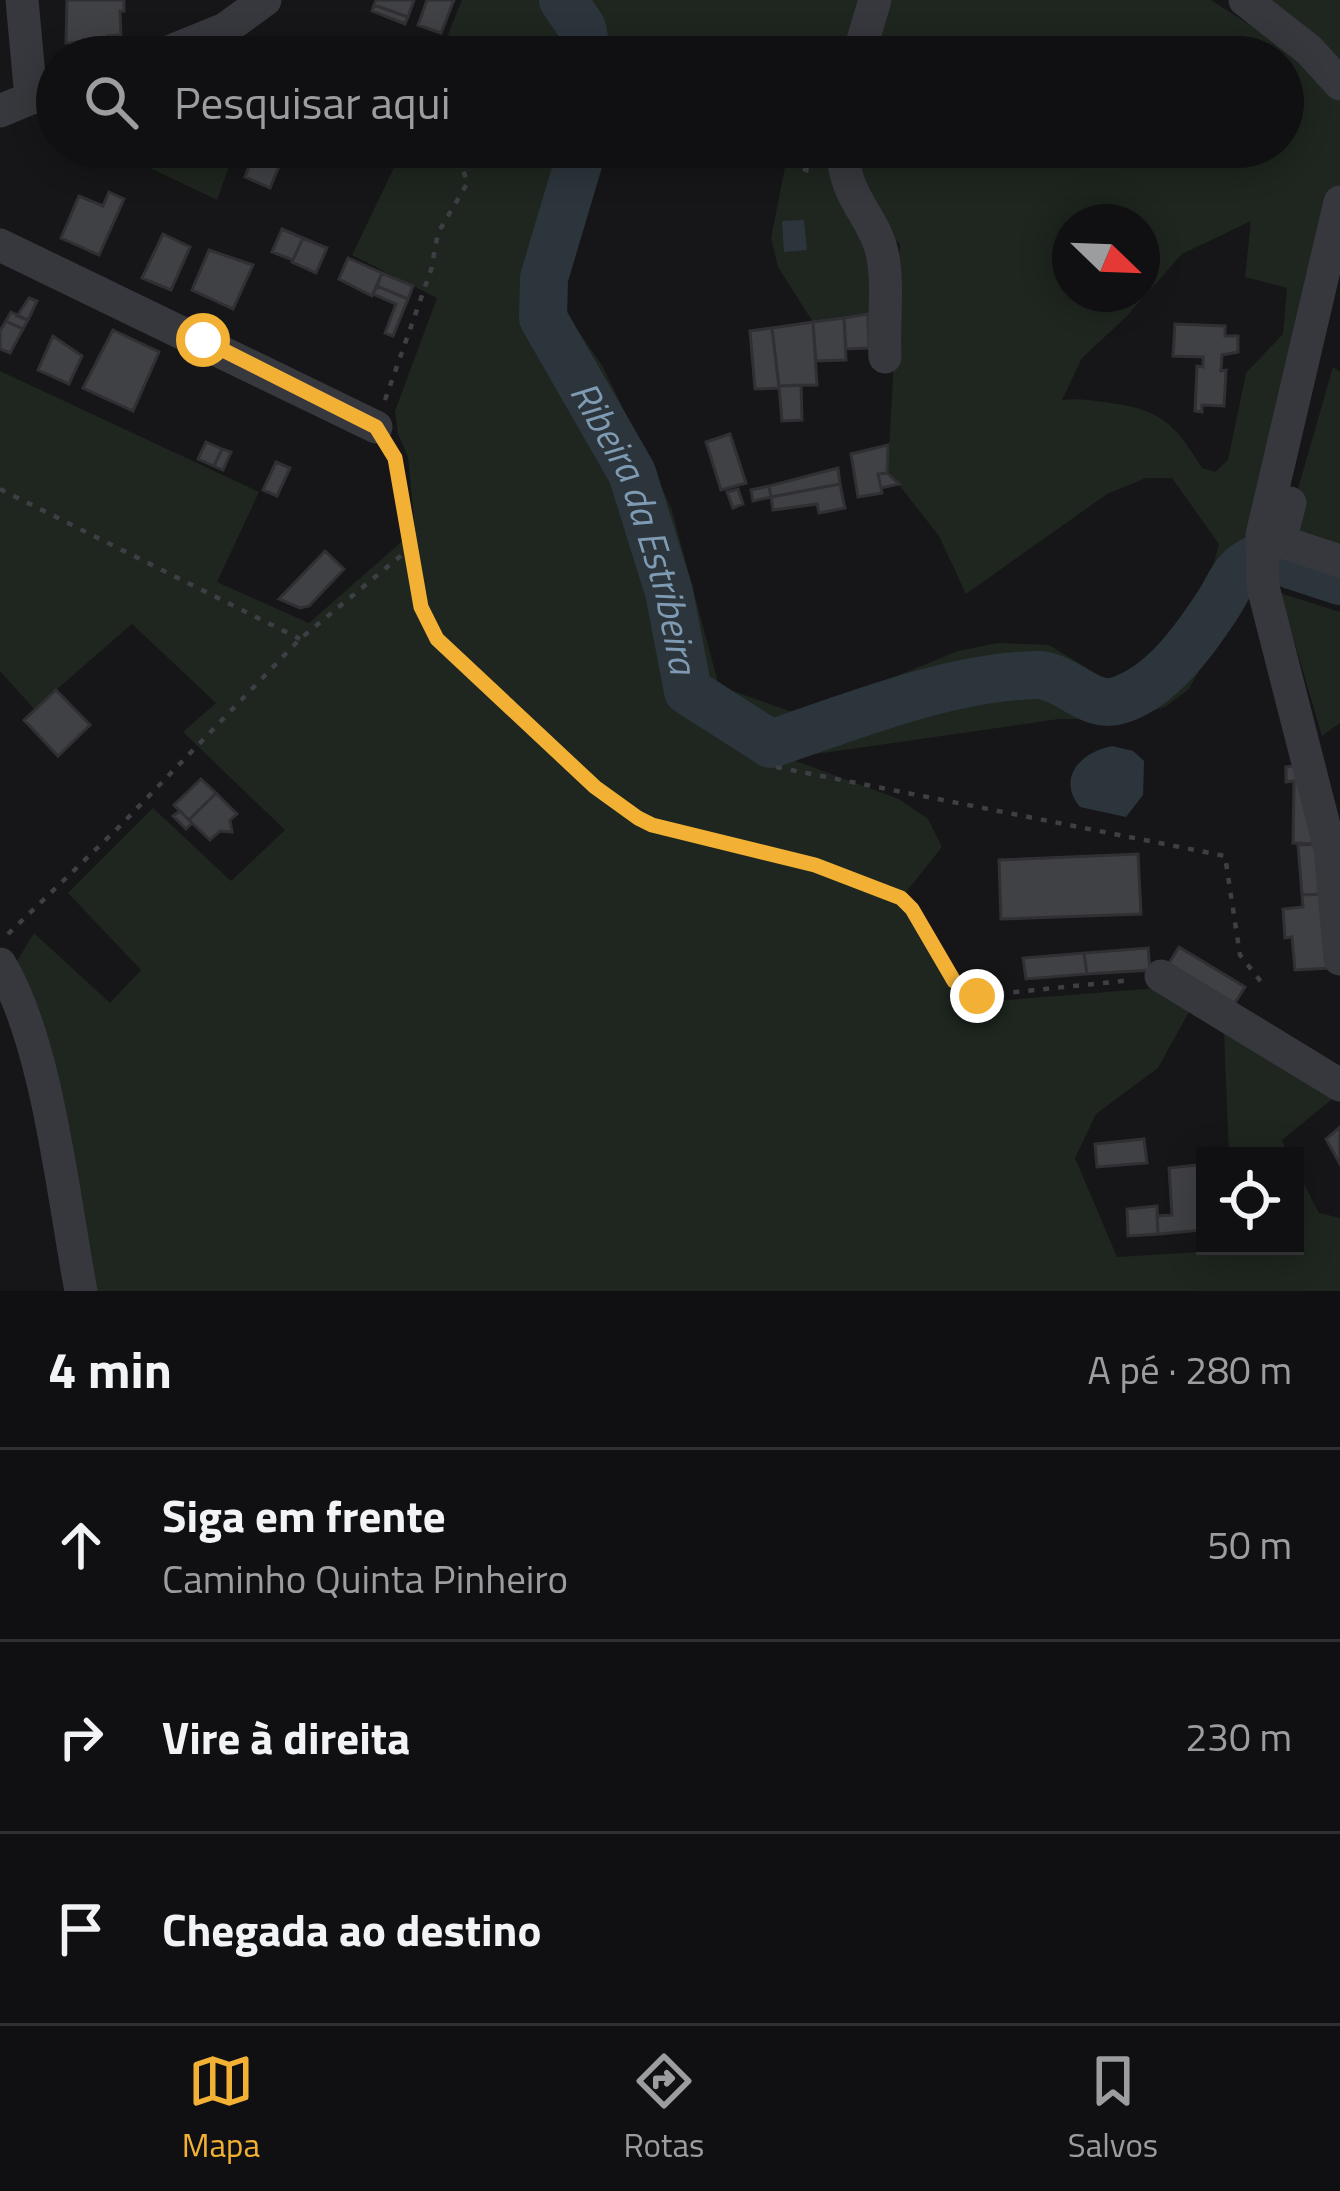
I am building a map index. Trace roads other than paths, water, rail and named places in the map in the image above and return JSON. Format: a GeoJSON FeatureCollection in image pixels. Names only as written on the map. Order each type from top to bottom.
{"type":"FeatureCollection","features":[{"type":"Feature","properties":{"kind":"street"},"geometry":{"type":"LineString","coordinates":[[208,36],[266,0]]}},
{"type":"Feature","properties":{"kind":"street"},"geometry":{"type":"LineString","coordinates":[[864,36],[875,0]]}},
{"type":"Feature","properties":{"kind":"street"},"geometry":{"type":"LineString","coordinates":[[1245,0],[1291,36]]}},
{"type":"Feature","properties":{"kind":"street"},"geometry":{"type":"LineString","coordinates":[[15,11],[29,99]]}},
{"type":"Feature","properties":{"kind":"street"},"geometry":{"type":"LineString","coordinates":[[1304,46],[1340,84]]}},
{"type":"Feature","properties":{"kind":"street"},"geometry":{"type":"LineString","coordinates":[[844,168],[882,250],[884,357]]}},
{"type":"Feature","properties":{"kind":"street"},"geometry":{"type":"LineString","coordinates":[[1340,202],[1262,535],[1263,587],[1330,849],[1340,959]]}},
{"type":"Feature","properties":{"kind":"street"},"geometry":{"type":"LineString","coordinates":[[0,245],[376,427]]}},
{"type":"Feature","properties":{"kind":"street"},"geometry":{"type":"LineString","coordinates":[[1340,303],[1281,537],[1291,545],[1340,561]]}},
{"type":"Feature","properties":{"kind":"street"},"geometry":{"type":"LineString","coordinates":[[1291,545],[1278,595],[1334,801],[1340,805]]}},
{"type":"Feature","properties":{"kind":"street"},"geometry":{"type":"LineString","coordinates":[[1,962],[43,1086],[81,1291]]}},
{"type":"Feature","properties":{"kind":"street"},"geometry":{"type":"LineString","coordinates":[[1161,976],[1340,1084]]}},
{"type":"Feature","properties":{"kind":"waterway","name":"Ribeira da Estribeira"},"geometry":{"type":"LineString","coordinates":[[563,0],[584,36]]}},
{"type":"Feature","properties":{"kind":"waterway","name":"Ribeira da Estribeira"},"geometry":{"type":"LineString","coordinates":[[577,168],[544,278],[543,318],[632,473],[669,592],[688,691],[771,744],[902,700],[1003,677],[1047,676],[1098,701],[1120,700],[1150,684],[1176,661],[1237,573],[1256,559]]}},
{"type":"Feature","properties":{"kind":"waterway","name":"Ribeira da Estribeira"},"geometry":{"type":"LineString","coordinates":[[1291,565],[1340,581]]}}]}
